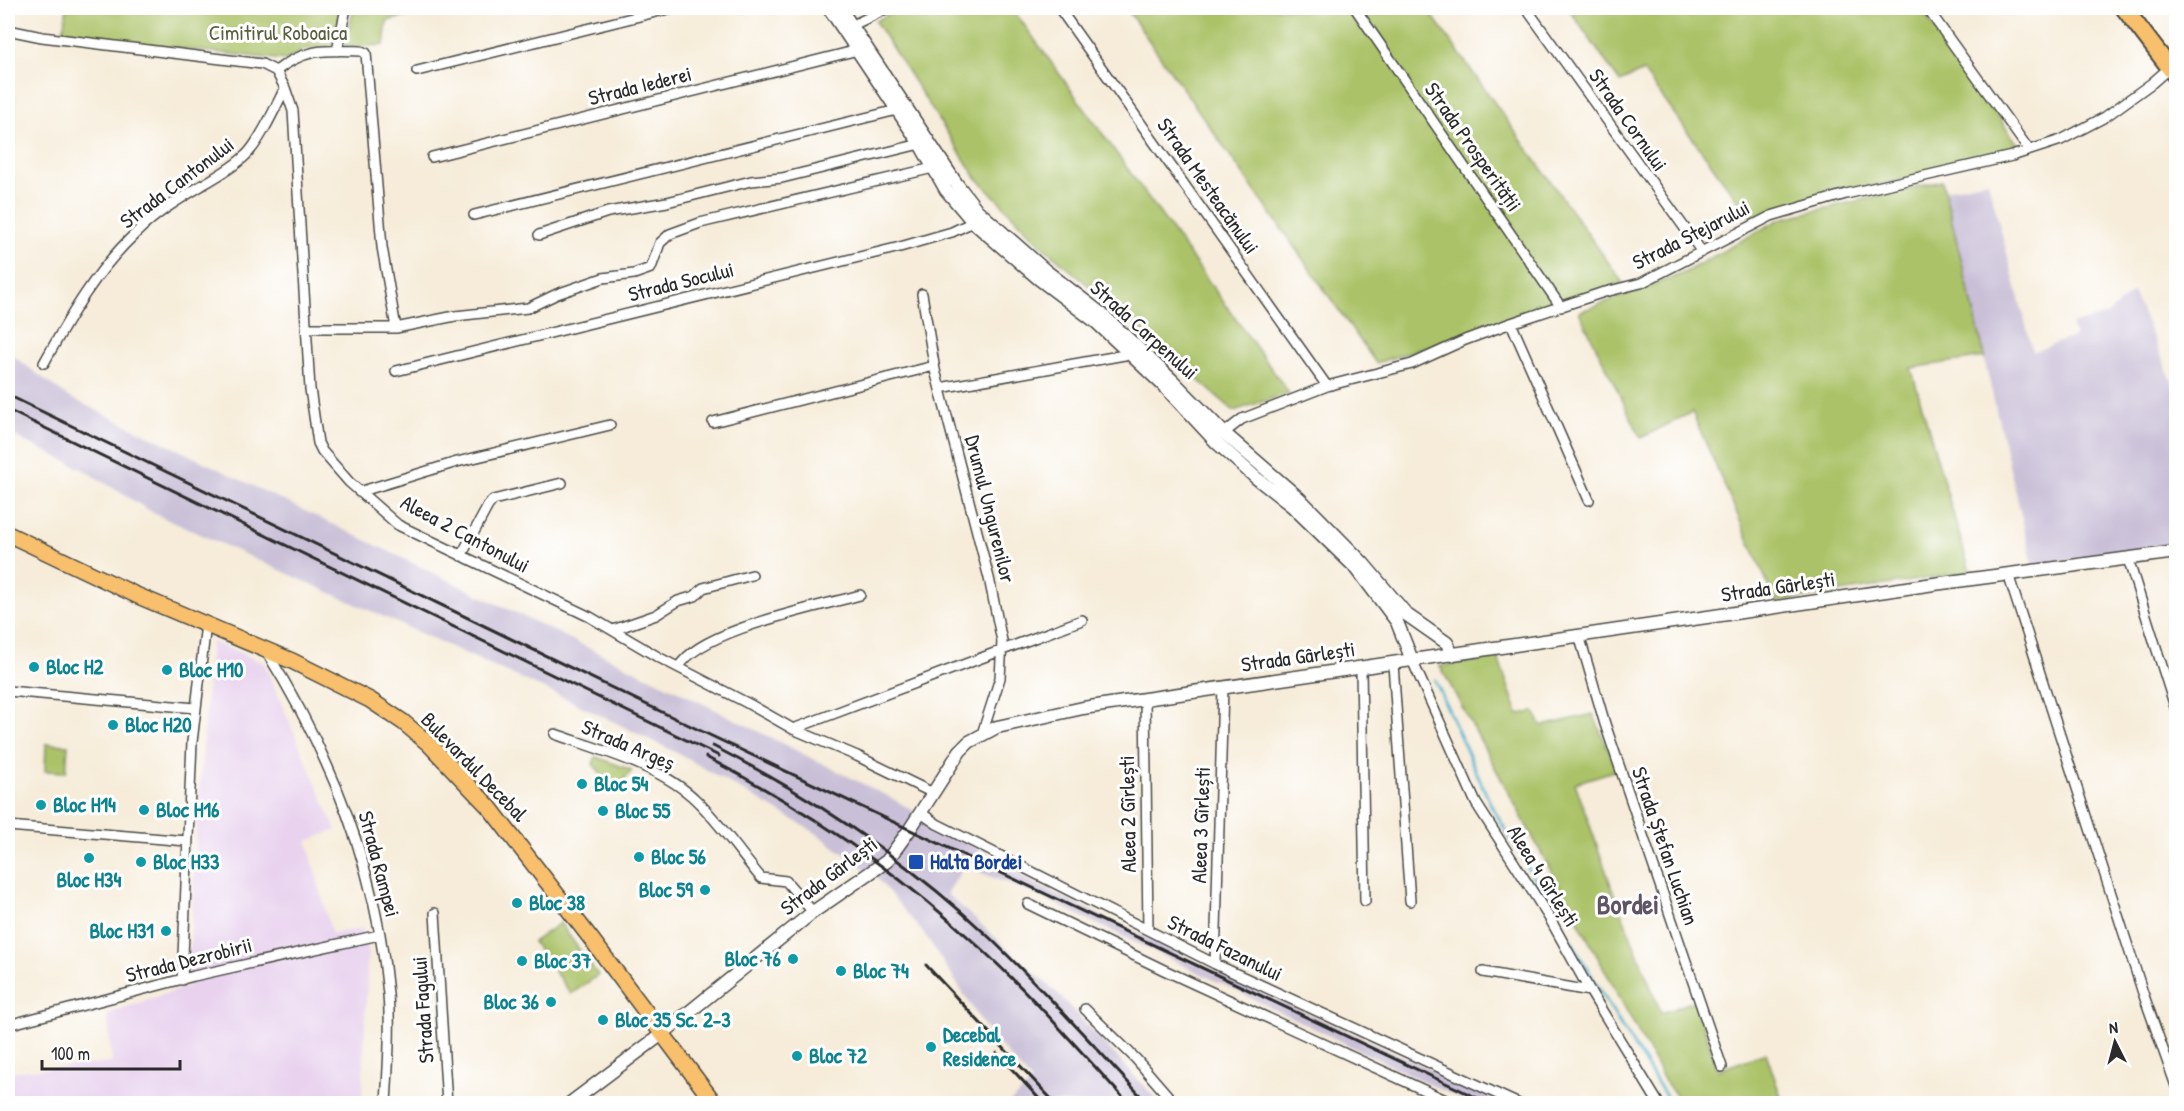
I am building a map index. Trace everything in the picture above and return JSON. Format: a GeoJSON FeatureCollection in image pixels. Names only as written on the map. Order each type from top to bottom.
{"type":"FeatureCollection","features":[{"type":"Feature","properties":{"kind":"highway"},"geometry":{"type":"LineString","coordinates":[[2124,8],[2174,68]]}},
{"type":"Feature","properties":{"kind":"main road","name":"Bulevardul Decebal"},"geometry":{"type":"LineString","coordinates":[[8,534],[136,595],[292,661],[370,700],[403,722],[429,744],[490,808],[581,924],[715,1104]]}},
{"type":"Feature","properties":{"kind":"street"},"geometry":{"type":"LineString","coordinates":[[337,51],[346,8]]}},
{"type":"Feature","properties":{"kind":"street"},"geometry":{"type":"LineString","coordinates":[[417,71],[672,8]]}},
{"type":"Feature","properties":{"kind":"street","name":"Strada Carpenului"},"geometry":{"type":"LineString","coordinates":[[828,8],[920,144],[946,190],[972,222],[1039,279],[1096,322],[1164,386],[1216,442],[1292,506],[1356,568],[1397,622],[1412,660]]}},
{"type":"Feature","properties":{"kind":"street","name":"Strada Carpenului"},"geometry":{"type":"LineString","coordinates":[[840,8],[956,183],[977,210],[1046,271],[1103,315],[1224,433],[1300,499],[1363,563],[1407,615],[1447,643],[1452,655]]}},
{"type":"Feature","properties":{"kind":"street"},"geometry":{"type":"LineString","coordinates":[[853,25],[888,8]]}},
{"type":"Feature","properties":{"kind":"street","name":"Strada Mesteacănului"},"geometry":{"type":"LineString","coordinates":[[1059,8],[1327,386]]}},
{"type":"Feature","properties":{"kind":"street","name":"Strada Prosperității"},"geometry":{"type":"LineString","coordinates":[[1355,8],[1561,307]]}},
{"type":"Feature","properties":{"kind":"street","name":"Strada Cornului"},"geometry":{"type":"LineString","coordinates":[[1526,8],[1702,252]]}},
{"type":"Feature","properties":{"kind":"street"},"geometry":{"type":"LineString","coordinates":[[1927,8],[2029,150]]}},
{"type":"Feature","properties":{"kind":"street"},"geometry":{"type":"LineString","coordinates":[[8,30],[42,37],[262,64],[276,71],[290,60],[307,52],[360,51],[366,53],[382,247],[396,328]]}},
{"type":"Feature","properties":{"kind":"street","name":"Strada Iederei"},"geometry":{"type":"LineString","coordinates":[[432,157],[858,50]]}},
{"type":"Feature","properties":{"kind":"street","name":"Strada Stejarului"},"geometry":{"type":"LineString","coordinates":[[1224,433],[1242,419],[1327,386],[1412,364],[1465,340],[1511,323],[1641,283],[1771,216],[1803,205],[2029,150],[2061,140],[2105,117],[2174,68]]}},
{"type":"Feature","properties":{"kind":"street","name":"Aleea 2 Cantonului"},"geometry":{"type":"LineString","coordinates":[[276,71],[285,88],[292,111],[310,388],[318,443],[332,463],[358,492],[398,525],[613,630],[793,729],[857,756],[933,793]]}},
{"type":"Feature","properties":{"kind":"street","name":"Strada Cantonului"},"geometry":{"type":"LineString","coordinates":[[45,363],[82,297],[122,248],[137,231],[168,206],[231,168],[247,155],[285,88]]}},
{"type":"Feature","properties":{"kind":"street"},"geometry":{"type":"LineString","coordinates":[[474,215],[897,110]]}},
{"type":"Feature","properties":{"kind":"street"},"geometry":{"type":"LineString","coordinates":[[539,235],[608,212],[667,202],[751,181],[783,178],[920,144]]}},
{"type":"Feature","properties":{"kind":"street"},"geometry":{"type":"LineString","coordinates":[[307,328],[396,328],[455,316],[528,308],[556,294],[603,278],[651,268],[660,243],[670,234],[700,223],[933,168]]}},
{"type":"Feature","properties":{"kind":"street","name":"Strada Socului"},"geometry":{"type":"LineString","coordinates":[[396,371],[900,247],[952,232],[972,222]]}},
{"type":"Feature","properties":{"kind":"street","name":"Drumul Ungurenilor"},"geometry":{"type":"LineString","coordinates":[[922,294],[934,366],[997,612],[1002,651],[1000,678],[982,734]]}},
{"type":"Feature","properties":{"kind":"street"},"geometry":{"type":"LineString","coordinates":[[1511,323],[1589,500]]}},
{"type":"Feature","properties":{"kind":"street"},"geometry":{"type":"LineString","coordinates":[[940,388],[1130,354]]}},
{"type":"Feature","properties":{"kind":"street"},"geometry":{"type":"LineString","coordinates":[[713,422],[934,366]]}},
{"type":"Feature","properties":{"kind":"street"},"geometry":{"type":"LineString","coordinates":[[358,492],[457,462],[610,425]]}},
{"type":"Feature","properties":{"kind":"street"},"geometry":{"type":"LineString","coordinates":[[461,556],[493,500],[562,483]]}},
{"type":"Feature","properties":{"kind":"street","name":"Strada Gârlești"},"geometry":{"type":"LineString","coordinates":[[568,1104],[662,1034],[813,912],[887,861],[960,751],[969,742],[997,727],[1083,708],[1144,698],[2176,552]]}},
{"type":"Feature","properties":{"kind":"street"},"geometry":{"type":"LineString","coordinates":[[2128,559],[2176,710]]}},
{"type":"Feature","properties":{"kind":"street"},"geometry":{"type":"LineString","coordinates":[[2008,574],[2143,993],[2176,1086]]}},
{"type":"Feature","properties":{"kind":"street"},"geometry":{"type":"LineString","coordinates":[[613,630],[656,615],[678,601],[695,596],[703,588],[752,576]]}},
{"type":"Feature","properties":{"kind":"street"},"geometry":{"type":"LineString","coordinates":[[678,667],[683,658],[733,631],[860,595]]}},
{"type":"Feature","properties":{"kind":"street"},"geometry":{"type":"LineString","coordinates":[[793,729],[1082,620]]}},
{"type":"Feature","properties":{"kind":"street"},"geometry":{"type":"LineString","coordinates":[[182,980],[195,708],[206,624]]}},
{"type":"Feature","properties":{"kind":"street","name":"Strada Ștefan Luchian"},"geometry":{"type":"LineString","coordinates":[[1579,635],[1605,724],[1722,1067]]}},
{"type":"Feature","properties":{"kind":"street","name":"Strada Rampei"},"geometry":{"type":"LineString","coordinates":[[266,651],[296,698],[334,778],[354,831],[370,888],[388,994],[389,1049],[386,1104]]}},
{"type":"Feature","properties":{"kind":"street","name":"Aleea 4 Gîrlești"},"geometry":{"type":"LineString","coordinates":[[1412,660],[1476,803],[1550,920],[1659,1104]]}},
{"type":"Feature","properties":{"kind":"street"},"geometry":{"type":"LineString","coordinates":[[1393,664],[1410,901]]}},
{"type":"Feature","properties":{"kind":"street"},"geometry":{"type":"LineString","coordinates":[[1361,668],[1365,901]]}},
{"type":"Feature","properties":{"kind":"street","name":"Aleea 3 Gîrlești"},"geometry":{"type":"LineString","coordinates":[[1215,964],[1223,687]]}},
{"type":"Feature","properties":{"kind":"street"},"geometry":{"type":"LineString","coordinates":[[8,691],[195,708]]}},
{"type":"Feature","properties":{"kind":"street","name":"Aleea 2 Gîrlești"},"geometry":{"type":"LineString","coordinates":[[1144,698],[1148,930]]}},
{"type":"Feature","properties":{"kind":"street","name":"Strada Argeș"},"geometry":{"type":"LineString","coordinates":[[555,734],[642,767],[680,787],[721,825],[761,878],[786,881],[813,912]]}},
{"type":"Feature","properties":{"kind":"street","name":"Strada Fazanului"},"geometry":{"type":"LineString","coordinates":[[921,813],[937,824],[1215,964],[1519,1104]]}},
{"type":"Feature","properties":{"kind":"street"},"geometry":{"type":"LineString","coordinates":[[8,826],[187,841]]}},
{"type":"Feature","properties":{"kind":"street"},"geometry":{"type":"LineString","coordinates":[[1028,904],[1164,970],[1454,1104]]}},
{"type":"Feature","properties":{"kind":"street","name":"Strada Fagului"},"geometry":{"type":"LineString","coordinates":[[435,913],[447,1104]]}},
{"type":"Feature","properties":{"kind":"street","name":"Strada Dezrobirii"},"geometry":{"type":"LineString","coordinates":[[8,1025],[182,980],[379,935]]}},
{"type":"Feature","properties":{"kind":"street"},"geometry":{"type":"LineString","coordinates":[[1483,972],[1590,991]]}},
{"type":"Feature","properties":{"kind":"street"},"geometry":{"type":"LineString","coordinates":[[1085,1009],[1136,1059],[1176,1104]]}},
{"type":"Feature","properties":{"kind":"shaded area"},"geometry":{"type":"Polygon","coordinates":[[[1988,181],[2033,352],[2075,336],[2071,325],[2106,315],[2133,292],[2176,390],[2176,545],[2033,565],[1944,190],[1988,181]]]}},
{"type":"Feature","properties":{"kind":"shaded area"},"geometry":{"type":"Polygon","coordinates":[[[8,352],[67,396],[688,696],[895,800],[1038,885],[1218,972],[1505,1103],[1469,1103],[1035,894],[964,866],[947,894],[1057,993],[1160,1103],[1009,1103],[1032,1082],[986,1029],[929,940],[878,879],[816,833],[679,754],[569,700],[155,514],[84,470],[8,433],[8,352]]]}},
{"type":"Feature","properties":{"kind":"shaded area"},"geometry":{"type":"Polygon","coordinates":[[[211,641],[264,663],[336,830],[307,841],[332,934],[362,928],[368,949],[362,1103],[8,1104],[8,1072],[112,1063],[107,1014],[188,986],[196,836],[211,641]]]}},
{"type":"Feature","properties":{"kind":"green space","name":"Cimitirul Roboaica"},"geometry":{"type":"Polygon","coordinates":[[[67,8],[342,8],[332,46],[306,49],[286,60],[62,36],[67,8]]]}},
{"type":"Feature","properties":{"kind":"green space","name":"Cimitirul Roboaica"},"geometry":{"type":"Polygon","coordinates":[[[354,8],[440,8],[387,21],[384,45],[344,47],[354,8]]]}},
{"type":"Feature","properties":{"kind":"green space"},"geometry":{"type":"Polygon","coordinates":[[[902,8],[1012,8],[1289,393],[1234,411],[1040,244],[975,176],[875,21],[902,8]]]}},
{"type":"Feature","properties":{"kind":"green space"},"geometry":{"type":"Polygon","coordinates":[[[1126,8],[1427,8],[1623,283],[1376,363],[1126,8]]]}},
{"type":"Feature","properties":{"kind":"green space"},"geometry":{"type":"Polygon","coordinates":[[[1568,8],[1920,8],[2022,150],[1750,217],[1643,71],[1620,82],[1568,8]]]}},
{"type":"Feature","properties":{"kind":"green space"},"geometry":{"type":"Polygon","coordinates":[[[1942,181],[1985,357],[1911,368],[1970,572],[1776,602],[1692,412],[1641,438],[1579,312],[1682,274],[1780,219],[1942,181]]]}},
{"type":"Feature","properties":{"kind":"green space"},"geometry":{"type":"Polygon","coordinates":[[[1498,658],[1518,714],[1534,712],[1542,726],[1593,714],[1617,770],[1575,783],[1614,894],[1661,1013],[1695,1001],[1718,1070],[1766,1053],[1783,1103],[1684,1103],[1667,1085],[1440,666],[1498,658]]]}},
{"type":"Feature","properties":{"kind":"green space"},"geometry":{"type":"Polygon","coordinates":[[[46,744],[68,745],[66,772],[45,771],[46,744]]]}},
{"type":"Feature","properties":{"kind":"green space"},"geometry":{"type":"Polygon","coordinates":[[[596,757],[632,770],[615,791],[593,764],[596,757]]]}},
{"type":"Feature","properties":{"kind":"green space"},"geometry":{"type":"Polygon","coordinates":[[[560,923],[598,975],[571,994],[533,942],[560,923]]]}},
{"type":"Feature","properties":{"kind":"waterway"},"geometry":{"type":"LineString","coordinates":[[1435,680],[1491,805],[1623,1029],[1671,1104]]}},
{"type":"Feature","properties":{"kind":"railway"},"geometry":{"type":"LineString","coordinates":[[8,395],[699,730],[1490,1104]]}},
{"type":"Feature","properties":{"kind":"railway"},"geometry":{"type":"LineString","coordinates":[[8,410],[719,756]]}},
{"type":"Feature","properties":{"kind":"railway"},"geometry":{"type":"LineString","coordinates":[[713,746],[787,787],[858,832],[959,910],[1010,958],[1148,1104]]}},
{"type":"Feature","properties":{"kind":"railway"},"geometry":{"type":"LineString","coordinates":[[706,757],[779,798],[849,842],[947,918],[1017,984],[1129,1104]]}},
{"type":"Feature","properties":{"kind":"railway"},"geometry":{"type":"LineString","coordinates":[[926,965],[1056,1104]]}},
{"type":"Feature","properties":{"kind":"railway"},"geometry":{"type":"LineString","coordinates":[[997,1053],[1044,1104]]}},
{"type":"Feature","properties":{"kind":"place","name":"Bloc H2"},"geometry":{"type":"Point","coordinates":[34,667]}},
{"type":"Feature","properties":{"kind":"place","name":"Bloc H10"},"geometry":{"type":"Point","coordinates":[167,670]}},
{"type":"Feature","properties":{"kind":"place","name":"Bloc H20"},"geometry":{"type":"Point","coordinates":[113,725]}},
{"type":"Feature","properties":{"kind":"place","name":"Bloc 54"},"geometry":{"type":"Point","coordinates":[582,784]}},
{"type":"Feature","properties":{"kind":"place","name":"Bloc H14"},"geometry":{"type":"Point","coordinates":[41,805]}},
{"type":"Feature","properties":{"kind":"place","name":"Bloc H16"},"geometry":{"type":"Point","coordinates":[144,810]}},
{"type":"Feature","properties":{"kind":"place","name":"Bloc 55"},"geometry":{"type":"Point","coordinates":[603,811]}},
{"type":"Feature","properties":{"kind":"place","name":"Bloc 56"},"geometry":{"type":"Point","coordinates":[639,857]}},
{"type":"Feature","properties":{"kind":"place","name":"Bloc H34"},"geometry":{"type":"Point","coordinates":[89,858]}},
{"type":"Feature","properties":{"kind":"place","name":"Bloc H33"},"geometry":{"type":"Point","coordinates":[141,862]}},
{"type":"Feature","properties":{"kind":"place","name":"Halta Bordei"},"geometry":{"type":"Point","coordinates":[916,862]}},
{"type":"Feature","properties":{"kind":"place","name":"Bloc 59"},"geometry":{"type":"Point","coordinates":[705,890]}},
{"type":"Feature","properties":{"kind":"place","name":"Bloc 38"},"geometry":{"type":"Point","coordinates":[517,903]}},
{"type":"Feature","properties":{"kind":"place","name":"Bloc H31"},"geometry":{"type":"Point","coordinates":[166,931]}},
{"type":"Feature","properties":{"kind":"place","name":"Bloc 76"},"geometry":{"type":"Point","coordinates":[793,959]}},
{"type":"Feature","properties":{"kind":"place","name":"Bloc 37"},"geometry":{"type":"Point","coordinates":[522,961]}},
{"type":"Feature","properties":{"kind":"place","name":"Bloc 74"},"geometry":{"type":"Point","coordinates":[841,971]}},
{"type":"Feature","properties":{"kind":"place","name":"Bloc 36"},"geometry":{"type":"Point","coordinates":[551,1002]}},
{"type":"Feature","properties":{"kind":"place","name":"Bloc 35 Sc. 2-3"},"geometry":{"type":"Point","coordinates":[603,1020]}},
{"type":"Feature","properties":{"kind":"place","name":"Decebal Residence"},"geometry":{"type":"Point","coordinates":[931,1047]}},
{"type":"Feature","properties":{"kind":"place","name":"Bloc 72"},"geometry":{"type":"Point","coordinates":[797,1056]}},
{"type":"Feature","properties":{"kind":"district","name":"Bordei"},"geometry":{"type":"Point","coordinates":[1628,905]}}]}
